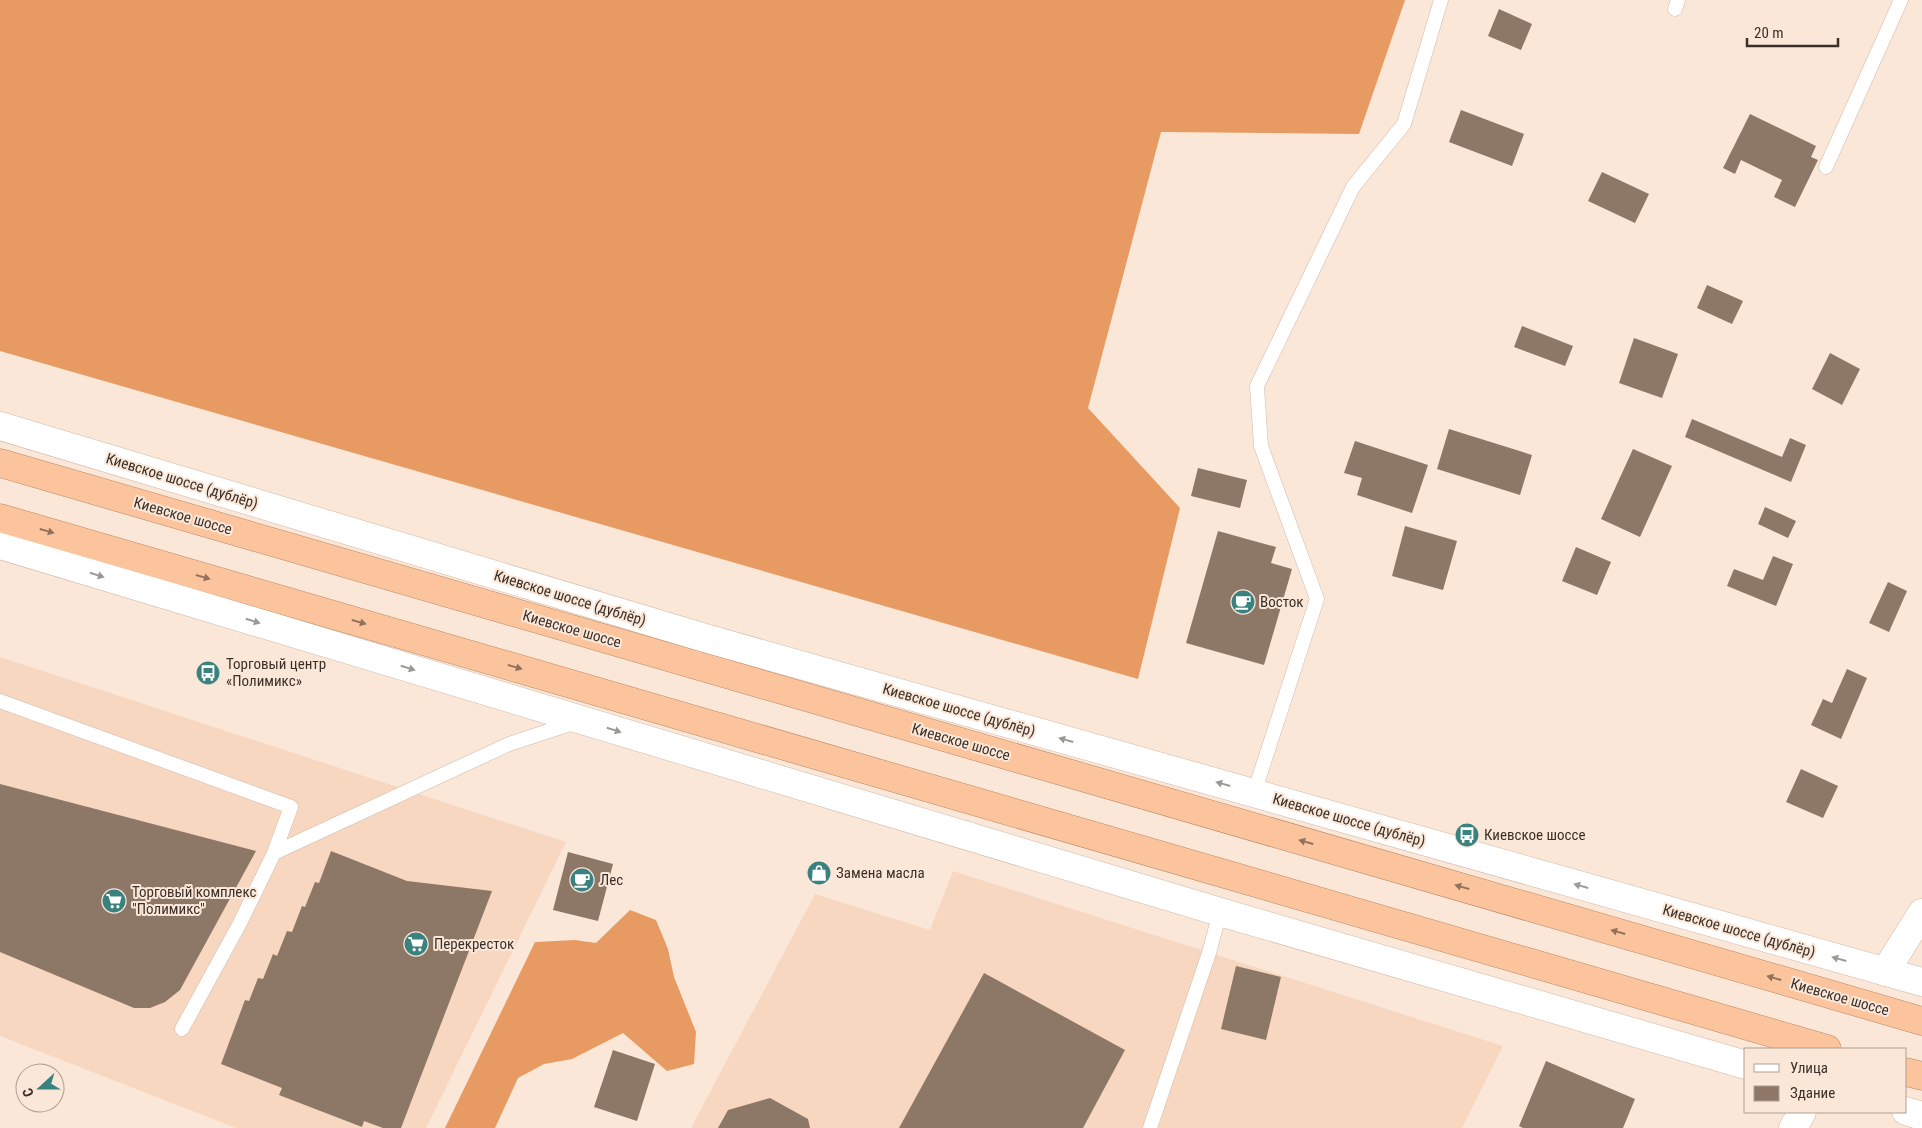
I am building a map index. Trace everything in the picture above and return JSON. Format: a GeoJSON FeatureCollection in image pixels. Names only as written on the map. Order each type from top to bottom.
{"type":"FeatureCollection","features":[{"type":"Feature","properties":{"kind":"highway","name":"Киевское шоссе"},"geometry":{"type":"LineString","coordinates":[[0,462],[1922,1021]]}},
{"type":"Feature","properties":{"kind":"highway"},"geometry":{"type":"LineString","coordinates":[[0,518],[1824,1048]]}},
{"type":"Feature","properties":{"kind":"highway"},"geometry":{"type":"LineString","coordinates":[[1907,1072],[1922,1076]]}},
{"type":"Feature","properties":{"kind":"main road","name":"Киевское шоссе (дублёр)"},"geometry":{"type":"LineString","coordinates":[[0,426],[705,638],[1922,982]]}},
{"type":"Feature","properties":{"kind":"main road"},"geometry":{"type":"LineString","coordinates":[[0,545],[1220,912],[1744,1063]]}},
{"type":"Feature","properties":{"kind":"main road"},"geometry":{"type":"LineString","coordinates":[[1886,972],[1922,913]]}},
{"type":"Feature","properties":{"kind":"main road"},"geometry":{"type":"LineString","coordinates":[[1907,1111],[1922,1116]]}},
{"type":"Feature","properties":{"kind":"main road"},"geometry":{"type":"LineString","coordinates":[[1793,1128],[1801,1113]]}},
{"type":"Feature","properties":{"kind":"lane"},"geometry":{"type":"LineString","coordinates":[[1254,793],[1317,599],[1261,446],[1257,386],[1353,187],[1404,124],[1441,0]]}},
{"type":"Feature","properties":{"kind":"lane"},"geometry":{"type":"LineString","coordinates":[[1826,167],[1901,0]]}},
{"type":"Feature","properties":{"kind":"lane"},"geometry":{"type":"LineString","coordinates":[[0,701],[290,807],[274,854],[240,923],[182,1029]]}},
{"type":"Feature","properties":{"kind":"lane"},"geometry":{"type":"LineString","coordinates":[[274,854],[509,744],[581,720]]}},
{"type":"Feature","properties":{"kind":"lane"},"geometry":{"type":"LineString","coordinates":[[1150,1128],[1209,952],[1220,912]]}},
{"type":"Feature","properties":{"kind":"shaded area"},"geometry":{"type":"Polygon","coordinates":[[[0,0],[1405,0],[1359,134],[1161,132],[1088,408],[1180,508],[1138,679],[0,351],[0,0]]]}},
{"type":"Feature","properties":{"kind":"shaded area"},"geometry":{"type":"Polygon","coordinates":[[[0,657],[566,842],[426,1128],[236,1128],[0,1036],[0,657]]]}},
{"type":"Feature","properties":{"kind":"shaded area"},"geometry":{"type":"Polygon","coordinates":[[[953,871],[1503,1046],[1462,1128],[691,1128],[815,894],[930,930],[953,871]]]}},
{"type":"Feature","properties":{"kind":"shaded area"},"geometry":{"type":"Polygon","coordinates":[[[630,910],[656,920],[668,949],[674,977],[696,1032],[694,1064],[667,1071],[623,1033],[572,1059],[544,1064],[518,1078],[495,1128],[445,1128],[535,942],[575,940],[596,943],[630,910]]]}},
{"type":"Feature","properties":{"kind":"building"},"geometry":{"type":"Polygon","coordinates":[[[1499,9],[1532,24],[1521,50],[1488,36],[1499,9]]]}},
{"type":"Feature","properties":{"kind":"building"},"geometry":{"type":"Polygon","coordinates":[[[1461,110],[1524,134],[1512,166],[1449,142],[1461,110]]]}},
{"type":"Feature","properties":{"kind":"building"},"geometry":{"type":"Polygon","coordinates":[[[1750,114],[1816,146],[1811,157],[1818,160],[1795,207],[1774,197],[1782,180],[1741,160],[1735,174],[1723,168],[1750,114]]]}},
{"type":"Feature","properties":{"kind":"building"},"geometry":{"type":"Polygon","coordinates":[[[1602,172],[1649,194],[1635,223],[1588,201],[1602,172]]]}},
{"type":"Feature","properties":{"kind":"building"},"geometry":{"type":"Polygon","coordinates":[[[1707,285],[1743,301],[1732,324],[1697,308],[1707,285]]]}},
{"type":"Feature","properties":{"kind":"building"},"geometry":{"type":"Polygon","coordinates":[[[1522,326],[1573,346],[1565,366],[1514,347],[1522,326]]]}},
{"type":"Feature","properties":{"kind":"building"},"geometry":{"type":"Polygon","coordinates":[[[1634,338],[1678,354],[1662,398],[1619,383],[1634,338]]]}},
{"type":"Feature","properties":{"kind":"building"},"geometry":{"type":"Polygon","coordinates":[[[1830,353],[1860,369],[1842,405],[1812,389],[1830,353]]]}},
{"type":"Feature","properties":{"kind":"building"},"geometry":{"type":"Polygon","coordinates":[[[1692,419],[1782,457],[1790,438],[1806,445],[1791,482],[1685,437],[1692,419]]]}},
{"type":"Feature","properties":{"kind":"building"},"geometry":{"type":"Polygon","coordinates":[[[1449,429],[1532,455],[1520,495],[1437,469],[1449,429]]]}},
{"type":"Feature","properties":{"kind":"building"},"geometry":{"type":"Polygon","coordinates":[[[1355,441],[1428,465],[1412,513],[1357,495],[1362,478],[1344,473],[1355,441]]]}},
{"type":"Feature","properties":{"kind":"building"},"geometry":{"type":"Polygon","coordinates":[[[1633,449],[1672,466],[1640,537],[1601,519],[1633,449]]]}},
{"type":"Feature","properties":{"kind":"building"},"geometry":{"type":"Polygon","coordinates":[[[1198,468],[1247,480],[1240,508],[1191,496],[1198,468]]]}},
{"type":"Feature","properties":{"kind":"building"},"geometry":{"type":"Polygon","coordinates":[[[1765,507],[1796,521],[1788,538],[1758,524],[1765,507]]]}},
{"type":"Feature","properties":{"kind":"building"},"geometry":{"type":"Polygon","coordinates":[[[1405,526],[1457,541],[1443,590],[1392,576],[1405,526]]]}},
{"type":"Feature","properties":{"kind":"building"},"geometry":{"type":"Polygon","coordinates":[[[1218,531],[1276,547],[1271,563],[1292,569],[1264,665],[1186,643],[1218,531]]]}},
{"type":"Feature","properties":{"kind":"building"},"geometry":{"type":"Polygon","coordinates":[[[1576,547],[1611,562],[1597,595],[1562,581],[1576,547]]]}},
{"type":"Feature","properties":{"kind":"building"},"geometry":{"type":"Polygon","coordinates":[[[1773,556],[1793,564],[1776,606],[1727,586],[1734,569],[1763,580],[1773,556]]]}},
{"type":"Feature","properties":{"kind":"building"},"geometry":{"type":"Polygon","coordinates":[[[1888,582],[1907,591],[1889,632],[1869,623],[1888,582]]]}},
{"type":"Feature","properties":{"kind":"building"},"geometry":{"type":"Polygon","coordinates":[[[1847,669],[1867,678],[1841,739],[1811,725],[1823,699],[1832,703],[1847,669]]]}},
{"type":"Feature","properties":{"kind":"building"},"geometry":{"type":"Polygon","coordinates":[[[1801,769],[1838,786],[1823,818],[1786,802],[1801,769]]]}},
{"type":"Feature","properties":{"kind":"building","name":"Торговый комплекс \"Полимикс\""},"geometry":{"type":"Polygon","coordinates":[[[0,784],[256,851],[180,990],[165,1002],[150,1008],[134,1008],[0,952],[0,784]]]}},
{"type":"Feature","properties":{"kind":"building"},"geometry":{"type":"Polygon","coordinates":[[[331,851],[407,881],[492,891],[401,1128],[383,1128],[364,1121],[362,1127],[279,1095],[282,1088],[221,1064],[245,1000],[249,1001],[258,978],[263,979],[273,954],[277,956],[287,931],[292,932],[302,906],[305,907],[315,882],[319,883],[331,851]]]}},
{"type":"Feature","properties":{"kind":"building"},"geometry":{"type":"Polygon","coordinates":[[[568,852],[613,864],[598,921],[553,910],[568,852]]]}},
{"type":"Feature","properties":{"kind":"building"},"geometry":{"type":"Polygon","coordinates":[[[1236,966],[1281,977],[1266,1040],[1221,1029],[1236,966]]]}},
{"type":"Feature","properties":{"kind":"building"},"geometry":{"type":"Polygon","coordinates":[[[984,973],[1125,1050],[1083,1128],[899,1128],[984,973]]]}},
{"type":"Feature","properties":{"kind":"building"},"geometry":{"type":"Polygon","coordinates":[[[613,1050],[655,1064],[637,1121],[594,1107],[613,1050]]]}},
{"type":"Feature","properties":{"kind":"building"},"geometry":{"type":"Polygon","coordinates":[[[1546,1061],[1635,1099],[1623,1128],[1523,1128],[1519,1126],[1546,1061]]]}},
{"type":"Feature","properties":{"kind":"building"},"geometry":{"type":"Polygon","coordinates":[[[770,1098],[808,1119],[810,1128],[718,1128],[728,1110],[770,1098]]]}},
{"type":"Feature","properties":{"kind":"place","name":"Восток"},"geometry":{"type":"Point","coordinates":[1243,602]}},
{"type":"Feature","properties":{"kind":"place","name":"Торговый центр «Полимикс»"},"geometry":{"type":"Point","coordinates":[208,673]}},
{"type":"Feature","properties":{"kind":"place","name":"Киевское шоссе"},"geometry":{"type":"Point","coordinates":[1467,835]}},
{"type":"Feature","properties":{"kind":"place","name":"Замена масла"},"geometry":{"type":"Point","coordinates":[819,873]}},
{"type":"Feature","properties":{"kind":"place","name":"Лес"},"geometry":{"type":"Point","coordinates":[582,880]}},
{"type":"Feature","properties":{"kind":"place","name":"Торговый комплекс \"Полимикс\""},"geometry":{"type":"Point","coordinates":[114,901]}},
{"type":"Feature","properties":{"kind":"place","name":"Перекресток"},"geometry":{"type":"Point","coordinates":[416,944]}}]}
